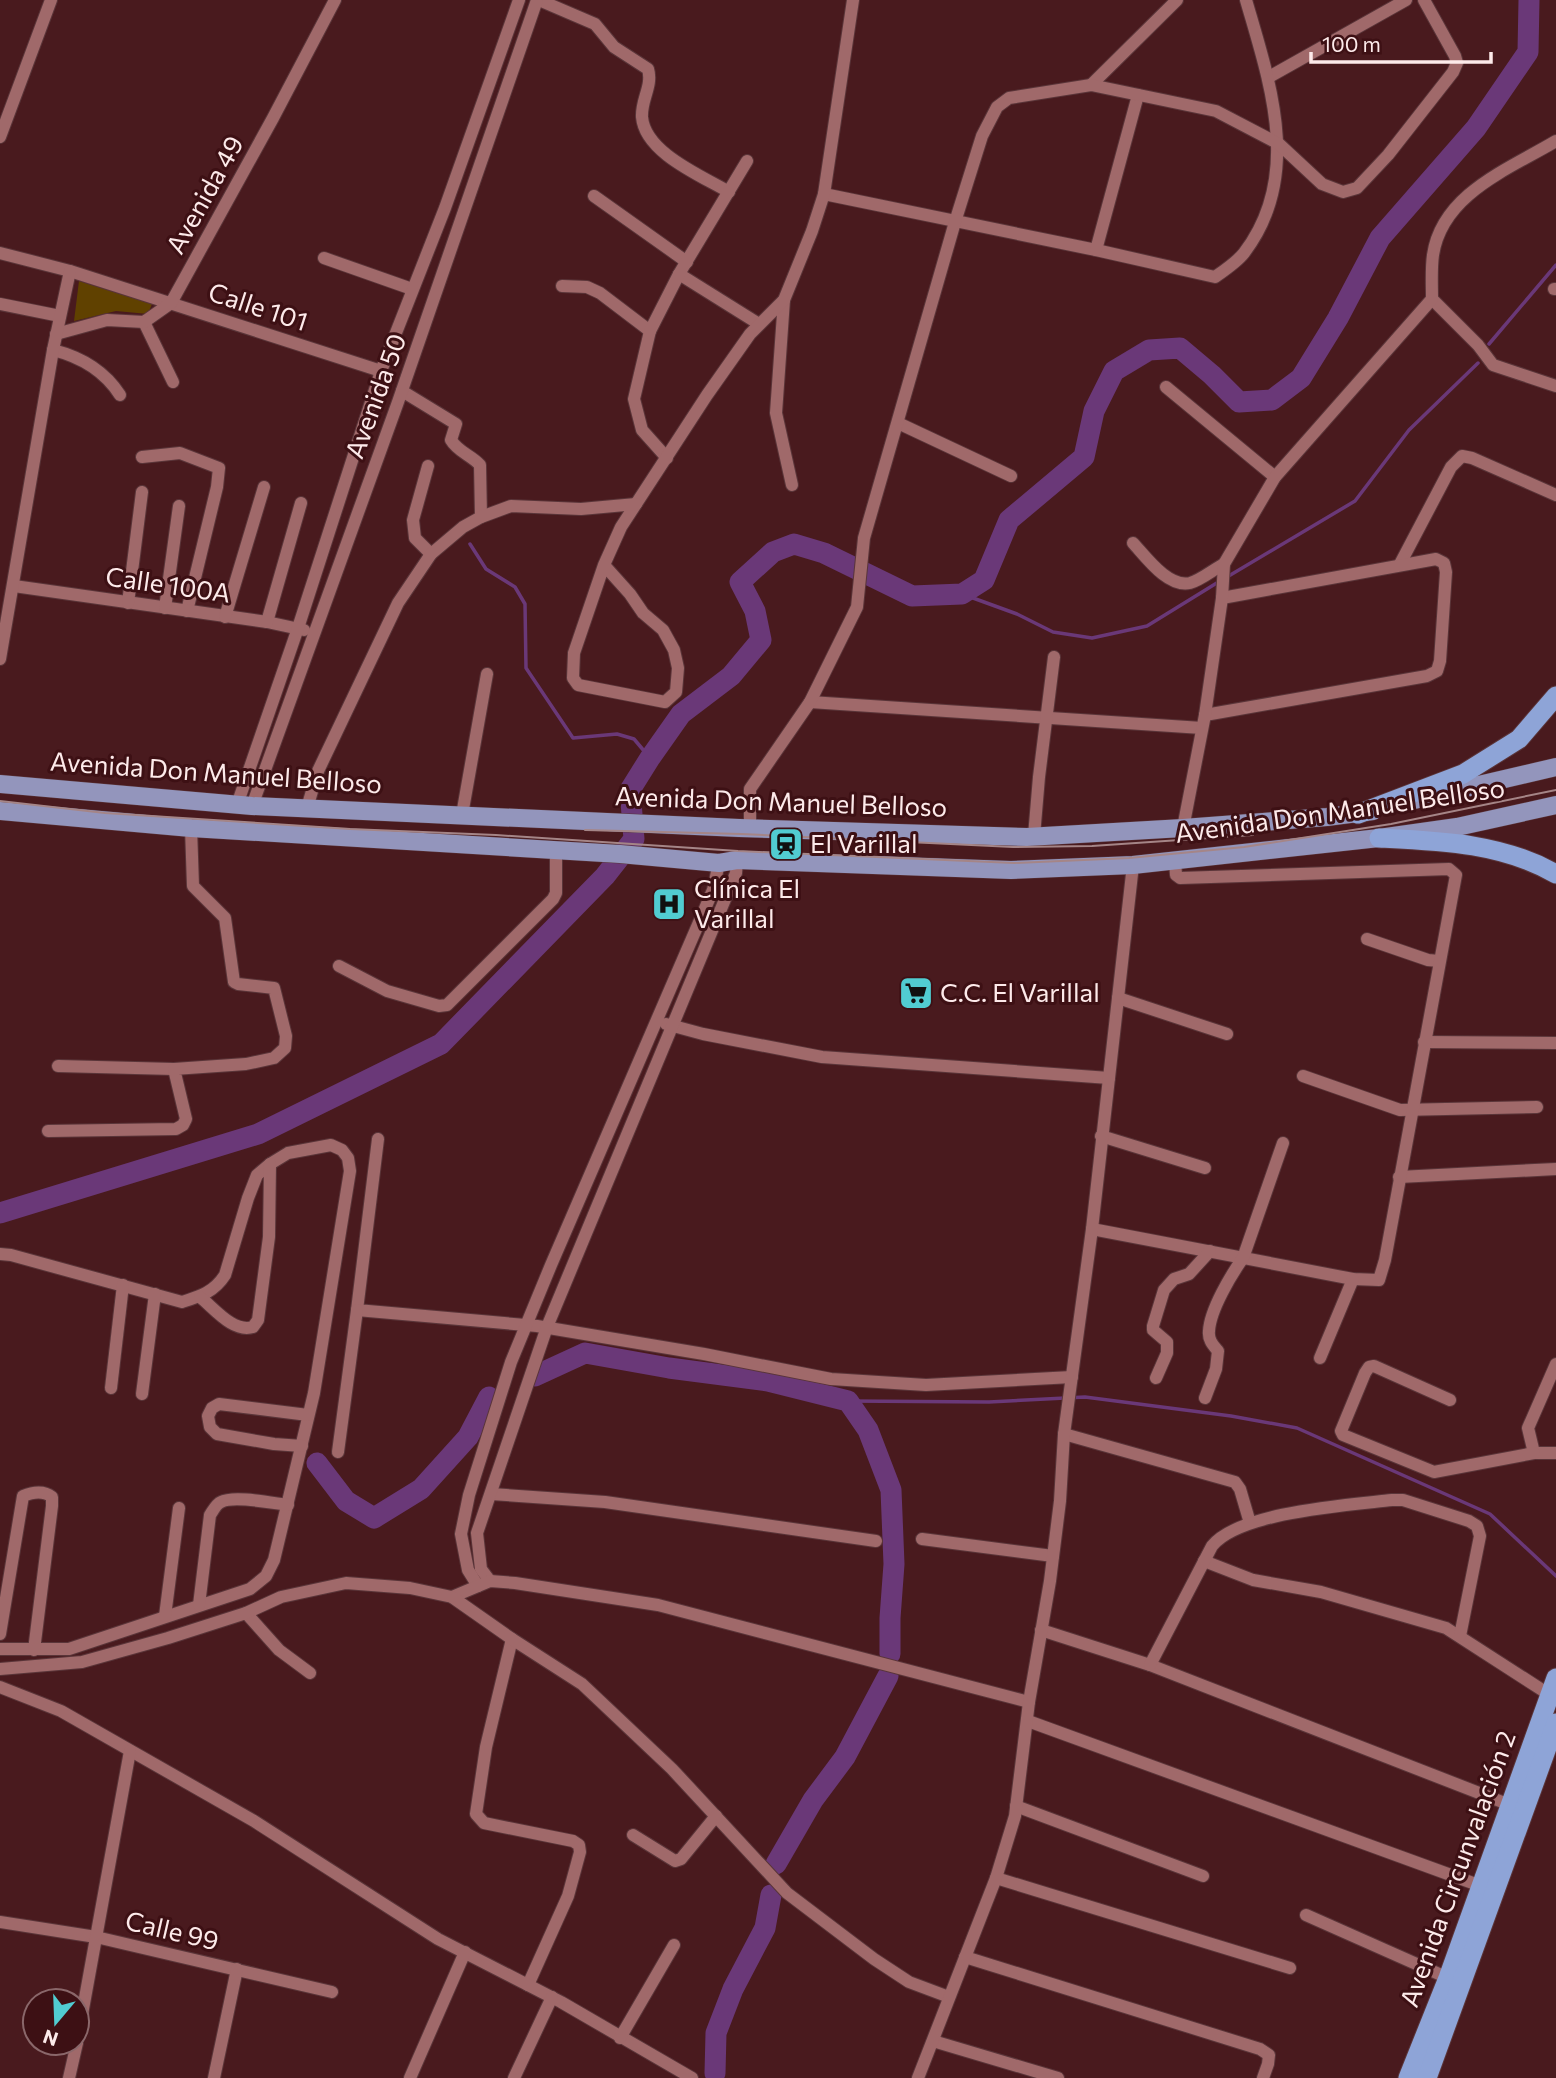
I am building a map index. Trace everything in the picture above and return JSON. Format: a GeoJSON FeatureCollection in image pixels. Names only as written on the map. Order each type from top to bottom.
{"type":"FeatureCollection","features":[{"type":"Feature","properties":{"kind":"highway"},"geometry":{"type":"LineString","coordinates":[[1358,814],[1463,774],[1519,738],[1556,696]]}},
{"type":"Feature","properties":{"kind":"highway"},"geometry":{"type":"LineString","coordinates":[[1379,838],[1446,842],[1490,849],[1534,862],[1556,874]]}},
{"type":"Feature","properties":{"kind":"highway","name":"Avenida Circunvalación 2"},"geometry":{"type":"LineString","coordinates":[[1408,2078],[1448,1978],[1553,1687]]}},
{"type":"Feature","properties":{"kind":"highway","name":"Avenida Circunvalación 2"},"geometry":{"type":"LineString","coordinates":[[1427,2078],[1556,1723]]}},
{"type":"Feature","properties":{"kind":"main road","name":"Avenida Don Manuel Belloso"},"geometry":{"type":"LineString","coordinates":[[0,784],[244,805],[621,823],[1034,836],[1183,828],[1358,814],[1556,767]]}},
{"type":"Feature","properties":{"kind":"main road","name":"Avenida Don Manuel Belloso"},"geometry":{"type":"LineString","coordinates":[[0,811],[191,828],[728,861],[1011,870],[1133,865],[1379,838],[1457,827],[1556,805]]}},
{"type":"Feature","properties":{"kind":"street"},"geometry":{"type":"LineString","coordinates":[[0,137],[51,0]]}},
{"type":"Feature","properties":{"kind":"street","name":"Avenida 49"},"geometry":{"type":"LineString","coordinates":[[144,322],[171,303],[274,118],[335,0]]}},
{"type":"Feature","properties":{"kind":"street","name":"Avenida 50"},"geometry":{"type":"LineString","coordinates":[[244,805],[381,371],[445,208],[519,0]]}},
{"type":"Feature","properties":{"kind":"street"},"geometry":{"type":"LineString","coordinates":[[538,0],[595,24],[614,47],[648,69],[650,85],[643,100],[642,118],[649,136],[664,153],[729,192]]}},
{"type":"Feature","properties":{"kind":"street","name":"Avenida 50"},"geometry":{"type":"LineString","coordinates":[[244,805],[314,634],[538,0]]}},
{"type":"Feature","properties":{"kind":"street"},"geometry":{"type":"LineString","coordinates":[[792,485],[776,413],[784,300],[824,194],[853,0]]}},
{"type":"Feature","properties":{"kind":"street"},"geometry":{"type":"LineString","coordinates":[[1091,85],[1177,0]]}},
{"type":"Feature","properties":{"kind":"street"},"geometry":{"type":"LineString","coordinates":[[824,194],[1215,277],[1243,254],[1266,216],[1278,162],[1279,144],[1269,77],[1247,0]]}},
{"type":"Feature","properties":{"kind":"street"},"geometry":{"type":"LineString","coordinates":[[1269,77],[1406,0]]}},
{"type":"Feature","properties":{"kind":"street"},"geometry":{"type":"LineString","coordinates":[[750,828],[750,789],[810,702],[857,607],[864,538],[955,222],[982,136],[997,107],[1009,98],[1091,85],[1216,110],[1279,144],[1322,184],[1343,192],[1357,188],[1388,155],[1453,72],[1457,63],[1424,0]]}},
{"type":"Feature","properties":{"kind":"street"},"geometry":{"type":"LineString","coordinates":[[1096,250],[1138,95]]}},
{"type":"Feature","properties":{"kind":"street"},"geometry":{"type":"LineString","coordinates":[[1183,828],[1203,722],[1223,593],[1224,567],[1275,477],[1432,299],[1433,254],[1444,222],[1468,194],[1556,141]]}},
{"type":"Feature","properties":{"kind":"street"},"geometry":{"type":"LineString","coordinates":[[667,458],[642,430],[634,399],[650,331],[679,274],[747,161]]}},
{"type":"Feature","properties":{"kind":"street"},"geometry":{"type":"LineString","coordinates":[[593,196],[687,262]]}},
{"type":"Feature","properties":{"kind":"street","name":"Calle 101"},"geometry":{"type":"LineString","coordinates":[[0,253],[70,271],[381,371]]}},
{"type":"Feature","properties":{"kind":"street"},"geometry":{"type":"LineString","coordinates":[[324,258],[412,289]]}},
{"type":"Feature","properties":{"kind":"street"},"geometry":{"type":"LineString","coordinates":[[0,659],[53,350],[70,271]]}},
{"type":"Feature","properties":{"kind":"street"},"geometry":{"type":"LineString","coordinates":[[679,274],[760,324]]}},
{"type":"Feature","properties":{"kind":"street"},"geometry":{"type":"LineString","coordinates":[[562,286],[587,287],[600,293],[650,331]]}},
{"type":"Feature","properties":{"kind":"street"},"geometry":{"type":"LineString","coordinates":[[1432,299],[1478,345],[1493,365],[1556,386]]}},
{"type":"Feature","properties":{"kind":"street"},"geometry":{"type":"LineString","coordinates":[[604,565],[630,594],[642,613],[663,630],[674,650],[678,668],[676,692],[665,702],[578,685],[573,678],[574,653],[604,565],[621,527],[706,395],[750,334],[784,300]]}},
{"type":"Feature","properties":{"kind":"street"},"geometry":{"type":"LineString","coordinates":[[0,304],[60,316]]}},
{"type":"Feature","properties":{"kind":"street"},"geometry":{"type":"LineString","coordinates":[[56,334],[107,320],[144,322],[173,382]]}},
{"type":"Feature","properties":{"kind":"street"},"geometry":{"type":"LineString","coordinates":[[53,350],[82,360],[110,380],[120,395]]}},
{"type":"Feature","properties":{"kind":"street"},"geometry":{"type":"LineString","coordinates":[[1166,387],[1275,477]]}},
{"type":"Feature","properties":{"kind":"street"},"geometry":{"type":"LineString","coordinates":[[402,391],[456,424],[451,440],[456,449],[476,460],[482,469],[481,517]]}},
{"type":"Feature","properties":{"kind":"street"},"geometry":{"type":"LineString","coordinates":[[898,423],[1011,476]]}},
{"type":"Feature","properties":{"kind":"street"},"geometry":{"type":"LineString","coordinates":[[142,457],[180,453],[219,468],[217,487],[187,611]]}},
{"type":"Feature","properties":{"kind":"street"},"geometry":{"type":"LineString","coordinates":[[1399,564],[1451,467],[1462,456],[1556,495]]}},
{"type":"Feature","properties":{"kind":"street"},"geometry":{"type":"LineString","coordinates":[[428,466],[413,520],[415,538],[431,554]]}},
{"type":"Feature","properties":{"kind":"street"},"geometry":{"type":"LineString","coordinates":[[225,617],[264,487]]}},
{"type":"Feature","properties":{"kind":"street"},"geometry":{"type":"LineString","coordinates":[[128,603],[142,492]]}},
{"type":"Feature","properties":{"kind":"street"},"geometry":{"type":"LineString","coordinates":[[267,622],[301,503]]}},
{"type":"Feature","properties":{"kind":"street"},"geometry":{"type":"LineString","coordinates":[[307,808],[318,771],[393,615],[431,554],[463,527],[510,506],[581,509],[636,504]]}},
{"type":"Feature","properties":{"kind":"street"},"geometry":{"type":"LineString","coordinates":[[165,608],[180,506]]}},
{"type":"Feature","properties":{"kind":"street"},"geometry":{"type":"LineString","coordinates":[[1133,543],[1166,576],[1179,582],[1190,583],[1224,567]]}},
{"type":"Feature","properties":{"kind":"street"},"geometry":{"type":"LineString","coordinates":[[810,702],[1046,717],[1203,722],[1427,676],[1437,671],[1446,572],[1444,563],[1436,559],[1223,593]]}},
{"type":"Feature","properties":{"kind":"street","name":"Calle 100A"},"geometry":{"type":"LineString","coordinates":[[14,586],[267,622],[314,634]]}},
{"type":"Feature","properties":{"kind":"street"},"geometry":{"type":"LineString","coordinates":[[1034,836],[1054,657]]}},
{"type":"Feature","properties":{"kind":"street"},"geometry":{"type":"LineString","coordinates":[[462,815],[487,674]]}},
{"type":"Feature","properties":{"kind":"street"},"geometry":{"type":"LineString","coordinates":[[58,1066],[174,1069],[246,1064],[274,1058],[285,1048],[286,1036],[274,988],[234,982],[225,918],[193,886],[191,828]]}},
{"type":"Feature","properties":{"kind":"street"},"geometry":{"type":"LineString","coordinates":[[339,966],[387,990],[439,1006],[447,1005],[553,899],[556,893],[556,850]]}},
{"type":"Feature","properties":{"kind":"street"},"geometry":{"type":"LineString","coordinates":[[728,861],[736,873],[547,1327],[477,1533],[484,1584],[468,1570],[461,1534],[469,1494],[511,1362],[713,890],[728,861]]}},
{"type":"Feature","properties":{"kind":"street"},"geometry":{"type":"LineString","coordinates":[[1092,1229],[1353,1279],[1378,1280],[1385,1260],[1456,875],[1450,869],[1180,877],[1176,875],[1175,861]]}},
{"type":"Feature","properties":{"kind":"street"},"geometry":{"type":"LineString","coordinates":[[918,2078],[996,1878],[1016,1806],[1060,1501],[1063,1434],[1092,1229],[1133,865]]}},
{"type":"Feature","properties":{"kind":"street"},"geometry":{"type":"LineString","coordinates":[[1367,939],[1427,960],[1439,961]]}},
{"type":"Feature","properties":{"kind":"street"},"geometry":{"type":"LineString","coordinates":[[1118,998],[1227,1034]]}},
{"type":"Feature","properties":{"kind":"street"},"geometry":{"type":"LineString","coordinates":[[658,1022],[703,1034],[822,1057],[1109,1078]]}},
{"type":"Feature","properties":{"kind":"street"},"geometry":{"type":"LineString","coordinates":[[1424,1042],[1556,1043]]}},
{"type":"Feature","properties":{"kind":"street"},"geometry":{"type":"LineString","coordinates":[[48,1131],[176,1129],[183,1125],[186,1119],[174,1069]]}},
{"type":"Feature","properties":{"kind":"street"},"geometry":{"type":"LineString","coordinates":[[1303,1076],[1400,1110],[1537,1107]]}},
{"type":"Feature","properties":{"kind":"street"},"geometry":{"type":"LineString","coordinates":[[1101,1136],[1205,1168]]}},
{"type":"Feature","properties":{"kind":"street"},"geometry":{"type":"LineString","coordinates":[[338,1452],[378,1139]]}},
{"type":"Feature","properties":{"kind":"street"},"geometry":{"type":"LineString","coordinates":[[1205,1398],[1216,1369],[1218,1351],[1210,1341],[1209,1330],[1231,1275],[1243,1258],[1283,1143]]}},
{"type":"Feature","properties":{"kind":"street"},"geometry":{"type":"LineString","coordinates":[[0,1254],[182,1302],[200,1297],[219,1284],[225,1275],[257,1175],[288,1153],[331,1145],[342,1150],[348,1157],[350,1171],[314,1393],[274,1560],[266,1576],[250,1589],[69,1648],[0,1649]]}},
{"type":"Feature","properties":{"kind":"street"},"geometry":{"type":"LineString","coordinates":[[200,1297],[230,1323],[247,1329],[253,1327],[258,1320],[269,1237],[270,1164]]}},
{"type":"Feature","properties":{"kind":"street"},"geometry":{"type":"LineString","coordinates":[[1399,1177],[1556,1169]]}},
{"type":"Feature","properties":{"kind":"street"},"geometry":{"type":"LineString","coordinates":[[1156,1378],[1167,1353],[1167,1342],[1153,1330],[1164,1290],[1174,1279],[1189,1274],[1210,1251]]}},
{"type":"Feature","properties":{"kind":"street"},"geometry":{"type":"LineString","coordinates":[[1320,1358],[1353,1279]]}},
{"type":"Feature","properties":{"kind":"street"},"geometry":{"type":"LineString","coordinates":[[111,1388],[123,1285]]}},
{"type":"Feature","properties":{"kind":"street"},"geometry":{"type":"LineString","coordinates":[[142,1394],[155,1294]]}},
{"type":"Feature","properties":{"kind":"street"},"geometry":{"type":"LineString","coordinates":[[357,1310],[547,1327],[704,1354],[831,1380],[926,1385],[1072,1377]]}},
{"type":"Feature","properties":{"kind":"street"},"geometry":{"type":"LineString","coordinates":[[1534,1453],[1528,1427],[1556,1364]]}},
{"type":"Feature","properties":{"kind":"street"},"geometry":{"type":"LineString","coordinates":[[1450,1400],[1374,1366],[1369,1367],[1364,1373],[1341,1431],[1434,1472],[1534,1453],[1556,1453]]}},
{"type":"Feature","properties":{"kind":"street"},"geometry":{"type":"LineString","coordinates":[[302,1446],[218,1434],[210,1427],[208,1416],[212,1408],[219,1404],[308,1415]]}},
{"type":"Feature","properties":{"kind":"street"},"geometry":{"type":"LineString","coordinates":[[1063,1434],[1234,1482],[1240,1489],[1250,1523]]}},
{"type":"Feature","properties":{"kind":"street"},"geometry":{"type":"LineString","coordinates":[[0,1634],[23,1496],[33,1492],[48,1493],[52,1496],[52,1506],[34,1650]]}},
{"type":"Feature","properties":{"kind":"street"},"geometry":{"type":"LineString","coordinates":[[491,1494],[605,1502],[876,1541]]}},
{"type":"Feature","properties":{"kind":"street"},"geometry":{"type":"LineString","coordinates":[[199,1605],[210,1515],[214,1508],[220,1502],[236,1500],[288,1505]]}},
{"type":"Feature","properties":{"kind":"street"},"geometry":{"type":"LineString","coordinates":[[1150,1665],[1204,1561],[1220,1536],[1250,1523],[1313,1510],[1392,1500],[1403,1500],[1477,1526],[1480,1536],[1460,1636]]}},
{"type":"Feature","properties":{"kind":"street"},"geometry":{"type":"LineString","coordinates":[[164,1616],[179,1508]]}},
{"type":"Feature","properties":{"kind":"street"},"geometry":{"type":"LineString","coordinates":[[922,1539],[1053,1556]]}},
{"type":"Feature","properties":{"kind":"street"},"geometry":{"type":"LineString","coordinates":[[1204,1561],[1253,1580],[1321,1592],[1446,1628],[1553,1687]]}},
{"type":"Feature","properties":{"kind":"street"},"geometry":{"type":"LineString","coordinates":[[0,1669],[82,1662],[246,1613],[281,1597],[346,1583],[410,1588],[452,1597],[582,1684],[672,1769],[787,1894],[909,1982],[949,1997]]}},
{"type":"Feature","properties":{"kind":"street"},"geometry":{"type":"LineString","coordinates":[[452,1597],[484,1584],[515,1583],[658,1605],[1029,1702]]}},
{"type":"Feature","properties":{"kind":"street"},"geometry":{"type":"LineString","coordinates":[[246,1613],[279,1650],[310,1673]]}},
{"type":"Feature","properties":{"kind":"street"},"geometry":{"type":"LineString","coordinates":[[1041,1630],[1150,1665],[1510,1805]]}},
{"type":"Feature","properties":{"kind":"street"},"geometry":{"type":"LineString","coordinates":[[512,1639],[485,1746],[476,1814],[484,1822],[573,1841],[579,1845],[580,1852],[568,1896],[528,1985]]}},
{"type":"Feature","properties":{"kind":"street"},"geometry":{"type":"LineString","coordinates":[[0,1687],[61,1711],[254,1821],[438,1939],[552,1997],[692,2078]]}},
{"type":"Feature","properties":{"kind":"street"},"geometry":{"type":"LineString","coordinates":[[1028,1721],[1481,1886]]}},
{"type":"Feature","properties":{"kind":"street"},"geometry":{"type":"LineString","coordinates":[[87,1987],[130,1751]]}},
{"type":"Feature","properties":{"kind":"street"},"geometry":{"type":"LineString","coordinates":[[1016,1806],[1203,1876]]}},
{"type":"Feature","properties":{"kind":"street"},"geometry":{"type":"LineString","coordinates":[[633,1835],[675,1861],[681,1859],[716,1816]]}},
{"type":"Feature","properties":{"kind":"street"},"geometry":{"type":"LineString","coordinates":[[996,1878],[1290,1968]]}},
{"type":"Feature","properties":{"kind":"street"},"geometry":{"type":"LineString","coordinates":[[1306,1915],[1448,1978]]}},
{"type":"Feature","properties":{"kind":"street","name":"Calle 99"},"geometry":{"type":"LineString","coordinates":[[0,1922],[96,1937],[332,1992]]}},
{"type":"Feature","properties":{"kind":"street"},"geometry":{"type":"LineString","coordinates":[[620,2038],[674,1945]]}},
{"type":"Feature","properties":{"kind":"street"},"geometry":{"type":"LineString","coordinates":[[410,2078],[465,1952]]}},
{"type":"Feature","properties":{"kind":"street"},"geometry":{"type":"LineString","coordinates":[[964,1957],[1260,2049],[1269,2055],[1263,2078]]}},
{"type":"Feature","properties":{"kind":"street"},"geometry":{"type":"LineString","coordinates":[[214,2078],[237,1969]]}},
{"type":"Feature","properties":{"kind":"street"},"geometry":{"type":"LineString","coordinates":[[514,2078],[552,1997]]}},
{"type":"Feature","properties":{"kind":"street"},"geometry":{"type":"LineString","coordinates":[[933,2041],[1058,2078]]}},
{"type":"Feature","properties":{"kind":"street"},"geometry":{"type":"LineString","coordinates":[[69,2078],[74,2057]]}},
{"type":"Feature","properties":{"kind":"shaded area"},"geometry":{"type":"Polygon","coordinates":[[[79,281],[152,304],[148,314],[116,311],[74,321],[79,281]]]}},
{"type":"Feature","properties":{"kind":"waterway"},"geometry":{"type":"LineString","coordinates":[[0,1213],[258,1134],[441,1044],[605,876],[634,839],[630,790],[650,758],[681,714],[731,676],[761,640],[755,611],[740,582],[773,552],[794,544],[824,553],[912,596],[962,594],[984,580],[1009,520],[1084,457],[1094,411],[1114,371],[1149,350],[1180,348],[1239,402],[1272,400],[1301,378],[1338,318],[1380,238],[1476,128],[1528,52],[1529,0]]}},
{"type":"Feature","properties":{"kind":"waterway"},"geometry":{"type":"LineString","coordinates":[[1489,344],[1556,265]]}},
{"type":"Feature","properties":{"kind":"waterway"},"geometry":{"type":"LineString","coordinates":[[1227,577],[1355,501],[1409,430],[1478,363]]}},
{"type":"Feature","properties":{"kind":"waterway"},"geometry":{"type":"LineString","coordinates":[[470,544],[486,569],[515,587],[525,604],[526,668],[573,738],[617,734],[634,739],[650,758]]}},
{"type":"Feature","properties":{"kind":"waterway"},"geometry":{"type":"LineString","coordinates":[[962,594],[1017,614],[1053,632],[1092,638],[1147,626],[1220,581]]}},
{"type":"Feature","properties":{"kind":"waterway"},"geometry":{"type":"LineString","coordinates":[[535,1376],[585,1353],[669,1368],[768,1381],[848,1401],[868,1430],[891,1490],[894,1564],[890,1654]]}},
{"type":"Feature","properties":{"kind":"waterway"},"geometry":{"type":"LineString","coordinates":[[317,1463],[346,1501],[374,1518],[421,1489],[468,1437],[489,1397]]}},
{"type":"Feature","properties":{"kind":"waterway"},"geometry":{"type":"LineString","coordinates":[[848,1401],[989,1402],[1085,1397],[1231,1416],[1297,1428],[1490,1514],[1556,1576]]}},
{"type":"Feature","properties":{"kind":"waterway"},"geometry":{"type":"LineString","coordinates":[[776,1864],[813,1800],[845,1757],[888,1676]]}},
{"type":"Feature","properties":{"kind":"waterway"},"geometry":{"type":"LineString","coordinates":[[715,2073],[716,2033],[733,1989],[765,1928],[771,1895]]}},
{"type":"Feature","properties":{"kind":"tram line"},"geometry":{"type":"LineString","coordinates":[[0,801],[105,813],[350,829],[496,835],[738,851],[1014,863],[1129,858],[1244,847],[1391,824],[1556,790]]}},
{"type":"Feature","properties":{"kind":"tram line"},"geometry":{"type":"LineString","coordinates":[[585,830],[741,834],[1013,847],[1092,846],[1253,835]]}},
{"type":"Feature","properties":{"kind":"place","name":"El Varillal"},"geometry":{"type":"Point","coordinates":[786,844]}},
{"type":"Feature","properties":{"kind":"place","name":"Clínica El Varillal"},"geometry":{"type":"Point","coordinates":[669,904]}},
{"type":"Feature","properties":{"kind":"place","name":"C.C. El Varillal"},"geometry":{"type":"Point","coordinates":[916,993]}}]}
